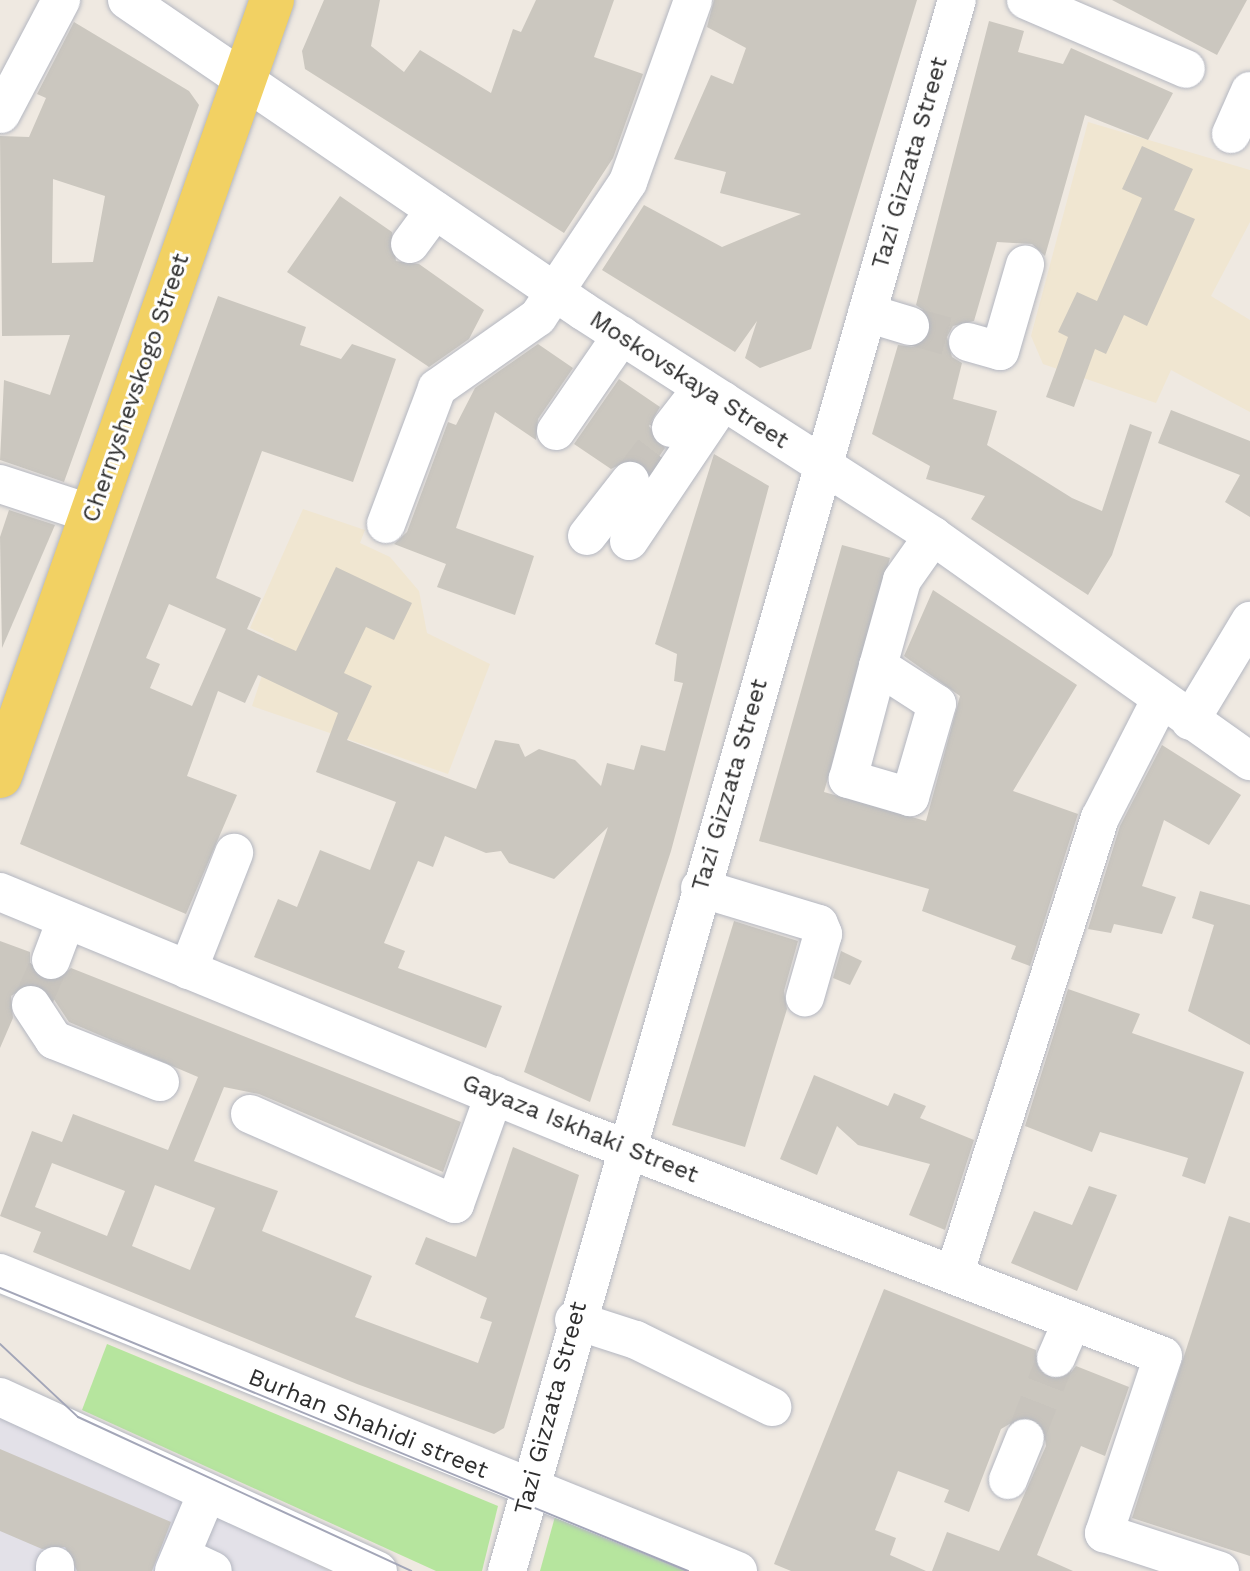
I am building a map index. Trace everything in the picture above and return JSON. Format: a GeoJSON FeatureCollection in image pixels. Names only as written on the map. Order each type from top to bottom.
{"type":"FeatureCollection","features":[{"type":"Feature","properties":{"kind":"main road","name":"Chernyshevskogo Street"},"geometry":{"type":"LineString","coordinates":[[0,776],[272,0]]}},
{"type":"Feature","properties":{"kind":"street"},"geometry":{"type":"LineString","coordinates":[[1,114],[61,0]]}},
{"type":"Feature","properties":{"kind":"street","name":"Moskovskaya Street"},"geometry":{"type":"LineString","coordinates":[[127,0],[243,82],[622,335],[823,468],[933,536],[1175,711],[1250,761]]}},
{"type":"Feature","properties":{"kind":"street"},"geometry":{"type":"LineString","coordinates":[[386,524],[437,388],[538,317],[628,182],[693,0]]}},
{"type":"Feature","properties":{"kind":"street","name":"Tazi Gizzata Street"},"geometry":{"type":"LineString","coordinates":[[507,1571],[574,1320],[957,0]]}},
{"type":"Feature","properties":{"kind":"street"},"geometry":{"type":"LineString","coordinates":[[1026,0],[1186,69]]}},
{"type":"Feature","properties":{"kind":"street"},"geometry":{"type":"LineString","coordinates":[[1231,134],[1249,94]]}},
{"type":"Feature","properties":{"kind":"street"},"geometry":{"type":"LineString","coordinates":[[410,244],[435,210]]}},
{"type":"Feature","properties":{"kind":"street"},"geometry":{"type":"LineString","coordinates":[[968,342],[1000,351],[1025,265]]}},
{"type":"Feature","properties":{"kind":"street"},"geometry":{"type":"LineString","coordinates":[[867,313],[910,326]]}},
{"type":"Feature","properties":{"kind":"street"},"geometry":{"type":"LineString","coordinates":[[556,431],[622,335]]}},
{"type":"Feature","properties":{"kind":"street"},"geometry":{"type":"LineString","coordinates":[[671,428],[712,394]]}},
{"type":"Feature","properties":{"kind":"street"},"geometry":{"type":"LineString","coordinates":[[629,541],[712,394]]}},
{"type":"Feature","properties":{"kind":"street"},"geometry":{"type":"LineString","coordinates":[[587,536],[630,481]]}},
{"type":"Feature","properties":{"kind":"street"},"geometry":{"type":"LineString","coordinates":[[0,484],[92,514]]}},
{"type":"Feature","properties":{"kind":"street"},"geometry":{"type":"LineString","coordinates":[[878,666],[902,580],[933,536]]}},
{"type":"Feature","properties":{"kind":"street"},"geometry":{"type":"LineString","coordinates":[[954,1275],[1100,818],[1175,711],[1250,621]]}},
{"type":"Feature","properties":{"kind":"street"},"geometry":{"type":"LineString","coordinates":[[188,970],[234,853]]}},
{"type":"Feature","properties":{"kind":"street"},"geometry":{"type":"LineString","coordinates":[[700,888],[819,924],[823,934],[805,997]]}},
{"type":"Feature","properties":{"kind":"street","name":"Gayaza Iskhaki Street"},"geometry":{"type":"LineString","coordinates":[[0,892],[624,1147],[1163,1356],[1104,1533],[1220,1571]]}},
{"type":"Feature","properties":{"kind":"street"},"geometry":{"type":"LineString","coordinates":[[51,960],[66,920]]}},
{"type":"Feature","properties":{"kind":"street"},"geometry":{"type":"LineString","coordinates":[[31,1005],[54,1040],[160,1082]]}},
{"type":"Feature","properties":{"kind":"street"},"geometry":{"type":"LineString","coordinates":[[250,1114],[455,1204],[494,1095]]}},
{"type":"Feature","properties":{"kind":"street","name":"Burhan Shahidi street"},"geometry":{"type":"LineString","coordinates":[[0,1273],[528,1490],[738,1571]]}},
{"type":"Feature","properties":{"kind":"street"},"geometry":{"type":"LineString","coordinates":[[574,1320],[636,1340],[772,1407]]}},
{"type":"Feature","properties":{"kind":"street"},"geometry":{"type":"LineString","coordinates":[[1056,1358],[1072,1321]]}},
{"type":"Feature","properties":{"kind":"street"},"geometry":{"type":"LineString","coordinates":[[0,1397],[378,1571]]}},
{"type":"Feature","properties":{"kind":"street"},"geometry":{"type":"LineString","coordinates":[[1008,1480],[1025,1438]]}},
{"type":"Feature","properties":{"kind":"street"},"geometry":{"type":"LineString","coordinates":[[189,1566],[207,1493]]}},
{"type":"Feature","properties":{"kind":"shaded area"},"geometry":{"type":"Polygon","coordinates":[[[1088,122],[1250,170],[1250,222],[1211,296],[1250,320],[1250,412],[1171,370],[1156,403],[1043,364],[1031,336],[1088,122]]]}},
{"type":"Feature","properties":{"kind":"shaded area"},"geometry":{"type":"Polygon","coordinates":[[[303,509],[365,530],[360,543],[390,557],[419,591],[427,633],[490,664],[448,774],[252,706],[274,639],[250,628],[303,509]]]}},
{"type":"Feature","properties":{"kind":"shaded area"},"geometry":{"type":"Polygon","coordinates":[[[0,1415],[201,1509],[329,1571],[0,1571],[0,1415]]]}},
{"type":"Feature","properties":{"kind":"green space"},"geometry":{"type":"Polygon","coordinates":[[[107,1344],[498,1506],[482,1571],[436,1571],[82,1410],[107,1344]]]}},
{"type":"Feature","properties":{"kind":"green space"},"geometry":{"type":"Polygon","coordinates":[[[556,1513],[692,1571],[540,1571],[556,1513]]]}},
{"type":"Feature","properties":{"kind":"building"},"geometry":{"type":"Polygon","coordinates":[[[324,0],[380,0],[371,46],[404,72],[420,50],[491,93],[513,29],[521,32],[536,0],[614,0],[594,57],[643,74],[613,158],[564,233],[305,69],[302,51],[324,0]]]}},
{"type":"Feature","properties":{"kind":"building"},"geometry":{"type":"Polygon","coordinates":[[[714,0],[917,0],[811,349],[760,368],[745,358],[757,321],[735,352],[602,270],[644,205],[722,247],[801,214],[720,193],[726,172],[674,159],[711,75],[733,84],[746,48],[707,27],[714,0]]]}},
{"type":"Feature","properties":{"kind":"building"},"geometry":{"type":"Polygon","coordinates":[[[1112,0],[1247,0],[1217,55],[1112,0]]]}},
{"type":"Feature","properties":{"kind":"building"},"geometry":{"type":"Polygon","coordinates":[[[989,21],[1024,31],[1018,52],[1063,64],[1071,48],[1173,93],[1148,140],[1085,115],[1045,256],[1032,244],[997,242],[974,321],[953,326],[947,337],[952,357],[962,363],[953,399],[997,411],[987,445],[1072,498],[1102,511],[1130,424],[1152,432],[1112,555],[1088,595],[971,519],[985,496],[926,479],[930,466],[872,434],[898,345],[916,347],[931,332],[926,312],[916,305],[989,21]]]}},
{"type":"Feature","properties":{"kind":"building"},"geometry":{"type":"Polygon","coordinates":[[[74,22],[189,91],[199,105],[64,482],[0,460],[4,380],[50,395],[70,335],[2,336],[0,136],[29,137],[46,98],[37,94],[74,22]],[[53,179],[52,263],[93,262],[105,196],[53,179]]]}},
{"type":"Feature","properties":{"kind":"building"},"geometry":{"type":"Polygon","coordinates":[[[1142,146],[1193,169],[1174,210],[1195,219],[1147,326],[1124,315],[1106,354],[1095,349],[1074,407],[1046,397],[1068,337],[1058,332],[1077,292],[1097,301],[1142,198],[1122,189],[1142,146]]]}},
{"type":"Feature","properties":{"kind":"building"},"geometry":{"type":"Polygon","coordinates":[[[340,196],[392,232],[396,261],[419,264],[484,310],[469,339],[429,367],[287,272],[340,196]]]}},
{"type":"Feature","properties":{"kind":"building"},"geometry":{"type":"Polygon","coordinates":[[[218,296],[306,327],[300,345],[341,359],[352,344],[396,359],[353,482],[262,451],[216,578],[261,598],[247,629],[296,651],[336,567],[412,603],[394,640],[366,627],[344,673],[372,686],[347,740],[476,789],[495,740],[519,744],[525,757],[539,749],[575,760],[601,786],[607,763],[634,770],[641,745],[665,751],[683,683],[674,681],[677,654],[655,644],[714,454],[769,486],[671,851],[590,1102],[524,1072],[608,827],[554,879],[509,863],[501,851],[486,853],[445,836],[433,867],[418,861],[384,943],[405,951],[398,968],[502,1006],[486,1048],[254,957],[278,899],[297,907],[320,850],[370,870],[396,802],[316,772],[338,713],[258,675],[245,703],[218,691],[187,776],[237,795],[186,914],[20,844],[218,296]],[[169,604],[146,658],[160,664],[150,688],[192,706],[226,629],[169,604]]]}},
{"type":"Feature","properties":{"kind":"building"},"geometry":{"type":"Polygon","coordinates":[[[538,344],[573,368],[538,419],[536,440],[495,412],[456,528],[534,556],[515,615],[437,587],[446,564],[394,544],[407,532],[448,422],[456,425],[475,388],[538,344]]]}},
{"type":"Feature","properties":{"kind":"building"},"geometry":{"type":"Polygon","coordinates":[[[619,379],[660,407],[649,426],[665,448],[649,471],[632,459],[611,469],[574,444],[619,379]]]}},
{"type":"Feature","properties":{"kind":"building"},"geometry":{"type":"Polygon","coordinates":[[[1171,410],[1250,441],[1250,517],[1225,502],[1240,475],[1158,443],[1171,410]]]}},
{"type":"Feature","properties":{"kind":"building"},"geometry":{"type":"Polygon","coordinates":[[[9,510],[55,525],[2,648],[0,537],[9,510]]]}},
{"type":"Feature","properties":{"kind":"building"},"geometry":{"type":"Polygon","coordinates":[[[842,545],[890,558],[824,792],[926,821],[960,696],[904,656],[933,590],[1077,685],[1013,791],[1078,814],[1030,966],[1011,959],[1016,946],[922,911],[929,889],[759,841],[842,545]]]}},
{"type":"Feature","properties":{"kind":"building"},"geometry":{"type":"Polygon","coordinates":[[[1162,745],[1241,795],[1209,845],[1164,820],[1142,886],[1176,897],[1162,934],[1114,924],[1111,933],[1088,929],[1120,826],[1162,745]]]}},
{"type":"Feature","properties":{"kind":"building"},"geometry":{"type":"Polygon","coordinates":[[[1200,891],[1250,905],[1250,1045],[1188,1011],[1214,925],[1192,918],[1200,891]]]}},
{"type":"Feature","properties":{"kind":"building"},"geometry":{"type":"Polygon","coordinates":[[[734,921],[798,941],[784,991],[787,1009],[745,1147],[672,1125],[734,921]]]}},
{"type":"Feature","properties":{"kind":"building"},"geometry":{"type":"Polygon","coordinates":[[[0,941],[30,952],[30,964],[43,980],[55,981],[71,968],[461,1122],[443,1172],[259,1094],[224,1087],[194,1161],[278,1191],[262,1231],[372,1276],[355,1317],[478,1363],[492,1322],[480,1318],[487,1298],[415,1264],[426,1237],[476,1257],[513,1147],[579,1175],[504,1428],[494,1434],[357,1384],[33,1252],[41,1232],[0,1216],[32,1131],[62,1142],[73,1114],[168,1150],[198,1077],[69,1022],[49,992],[31,983],[11,996],[13,1018],[0,1048],[0,941]],[[52,1163],[35,1207],[107,1236],[125,1191],[52,1163]],[[155,1185],[132,1246],[190,1270],[215,1208],[155,1185]]]}},
{"type":"Feature","properties":{"kind":"building"},"geometry":{"type":"Polygon","coordinates":[[[841,951],[862,961],[850,985],[833,978],[841,951]]]}},
{"type":"Feature","properties":{"kind":"building"},"geometry":{"type":"Polygon","coordinates":[[[1068,989],[1140,1014],[1132,1033],[1244,1072],[1205,1184],[1182,1176],[1188,1158],[1100,1132],[1092,1152],[1025,1126],[1068,989]]]}},
{"type":"Feature","properties":{"kind":"building"},"geometry":{"type":"Polygon","coordinates":[[[814,1075],[888,1106],[894,1093],[926,1106],[920,1118],[974,1140],[945,1230],[909,1215],[930,1164],[858,1145],[837,1126],[817,1175],[780,1159],[814,1075]]]}},
{"type":"Feature","properties":{"kind":"building"},"geometry":{"type":"Polygon","coordinates":[[[1089,1186],[1117,1195],[1077,1291],[1011,1263],[1034,1211],[1072,1225],[1089,1186]]]}},
{"type":"Feature","properties":{"kind":"building"},"geometry":{"type":"Polygon","coordinates":[[[1229,1216],[1250,1223],[1250,1556],[1132,1518],[1229,1216]]]}},
{"type":"Feature","properties":{"kind":"building"},"geometry":{"type":"Polygon","coordinates":[[[884,1289],[1036,1350],[1038,1370],[1048,1378],[1068,1376],[1076,1366],[1129,1387],[1105,1456],[1081,1446],[1037,1555],[1073,1571],[932,1571],[947,1532],[999,1551],[1046,1446],[1043,1425],[1023,1416],[1001,1429],[969,1512],[944,1502],[949,1490],[898,1471],[875,1530],[896,1538],[890,1555],[926,1571],[791,1571],[774,1564],[884,1289]]]}},
{"type":"Feature","properties":{"kind":"building"},"geometry":{"type":"Polygon","coordinates":[[[0,1449],[171,1522],[152,1571],[77,1571],[65,1547],[42,1549],[0,1531],[0,1449]]]}},
{"type":"Feature","properties":{"kind":"tunnel"},"geometry":{"type":"LineString","coordinates":[[910,326],[968,342]]}},
{"type":"Feature","properties":{"kind":"tunnel"},"geometry":{"type":"LineString","coordinates":[[630,481],[671,428]]}},
{"type":"Feature","properties":{"kind":"tunnel"},"geometry":{"type":"LineString","coordinates":[[31,1005],[51,960]]}},
{"type":"Feature","properties":{"kind":"tunnel"},"geometry":{"type":"LineString","coordinates":[[1025,1438],[1056,1358]]}},
{"type":"Feature","properties":{"kind":"tram line"},"geometry":{"type":"LineString","coordinates":[[0,1288],[688,1571]]}},
{"type":"Feature","properties":{"kind":"tram line"},"geometry":{"type":"LineString","coordinates":[[0,1344],[78,1417],[411,1571]]}}]}
